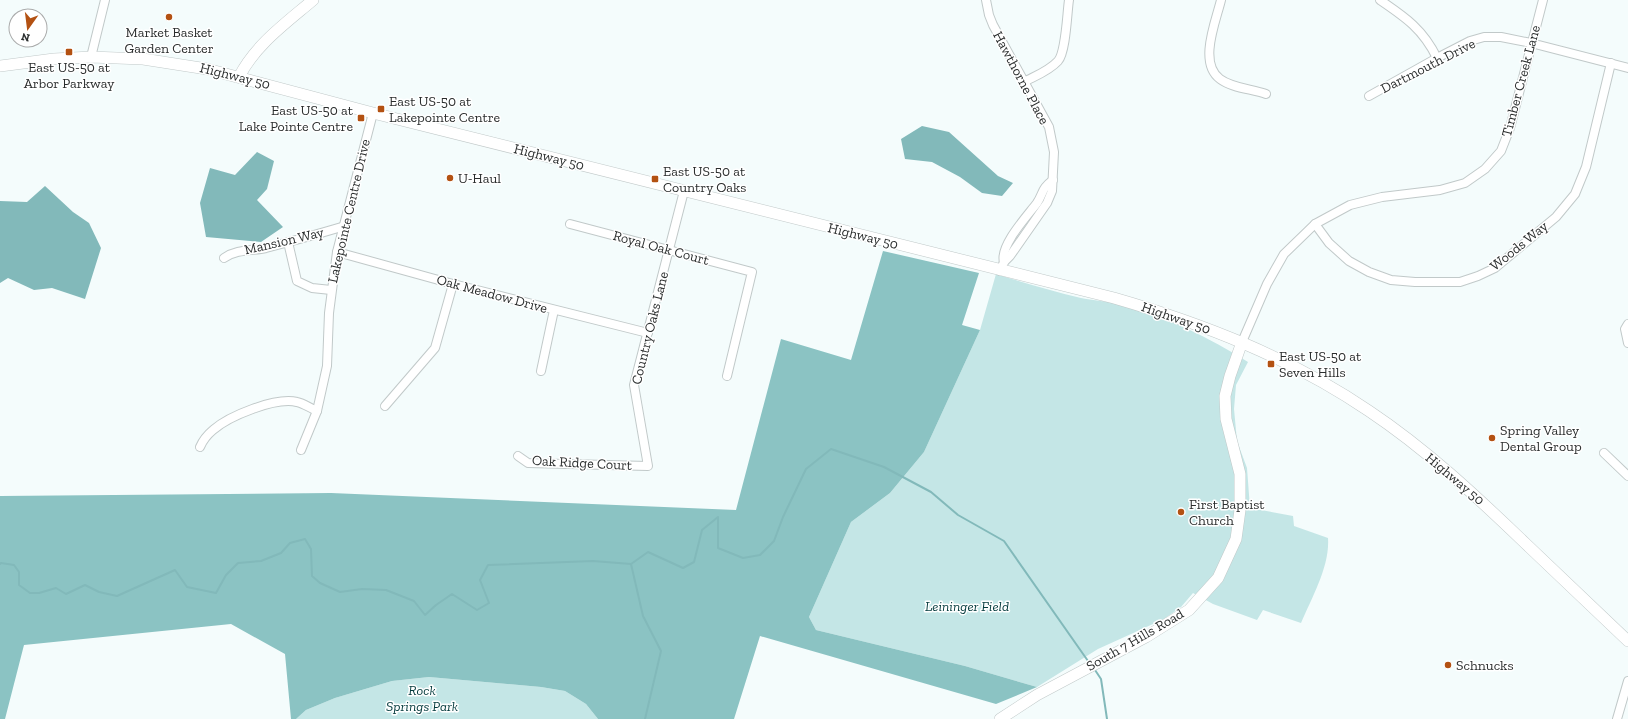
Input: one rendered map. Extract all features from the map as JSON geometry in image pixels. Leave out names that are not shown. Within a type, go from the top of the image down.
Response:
[{"type":"main road","points":[[239,77],[246,63],[258,48],[311,1]]},
{"type":"main road","name":"Highway 50","points":[[0,66],[47,59],[91,57],[143,58],[180,64],[239,77],[373,113],[684,191],[1002,266],[1149,308],[1187,321],[1242,342],[1294,367],[1369,411],[1397,431],[1486,506],[1628,642]]},
{"type":"main road","name":"South 7 Hills Road","points":[[1000,719],[1037,695],[1146,637],[1189,610],[1218,578],[1236,539],[1240,510],[1240,474],[1226,419],[1225,396],[1230,376],[1242,342]]},
{"type":"street","points":[[91,57],[106,0]]},
{"type":"street","name":"Hawthorne Place","points":[[986,0],[993,25],[1048,127],[1054,152],[1052,191],[1047,203],[1002,266]]},
{"type":"street","points":[[1024,82],[1052,67],[1060,60],[1063,51],[1069,0]]},
{"type":"street","points":[[1221,0],[1209,48],[1208,59],[1212,70],[1219,79],[1230,84],[1266,94]]},
{"type":"street","points":[[1380,0],[1410,20],[1430,44],[1437,58]]},
{"type":"street","name":"Timber Creek Lane","points":[[1242,342],[1267,284],[1284,254],[1315,224],[1350,205],[1382,197],[1440,190],[1465,183],[1485,169],[1501,150],[1510,128],[1543,0]]},
{"type":"street","name":"Dartmouth Drive","points":[[1369,96],[1470,41],[1484,38],[1501,37],[1531,43],[1628,68]]},
{"type":"street","name":"Woods Way","points":[[1315,224],[1329,243],[1349,261],[1369,272],[1392,280],[1415,282],[1460,282],[1495,268],[1556,217],[1575,194],[1586,167],[1611,63]]},
{"type":"street","name":"Lakepointe Centre Drive","points":[[301,450],[316,411],[327,366],[331,290],[344,226],[373,113]]},
{"type":"street","name":"Country Oaks Lane","points":[[648,466],[634,385],[684,191]]},
{"type":"street","name":"Royal Oak Court","points":[[570,224],[752,272],[727,376]]},
{"type":"street","name":"Mansion Way","points":[[224,258],[232,253],[288,242],[344,226]]},
{"type":"street","points":[[288,242],[297,281],[312,288],[331,290]]},
{"type":"street","name":"Oak Meadow Drive","points":[[338,252],[453,284],[648,333]]},
{"type":"street","points":[[385,406],[435,348],[453,284]]},
{"type":"street","points":[[541,371],[554,310]]},
{"type":"street","points":[[1628,324],[1625,330],[1628,343]]},
{"type":"street","points":[[200,447],[204,438],[214,428],[240,415],[268,404],[296,402],[316,411]]},
{"type":"street","points":[[1604,453],[1628,476]]},
{"type":"street","name":"Oak Ridge Court","points":[[518,456],[528,463],[648,466]]},
{"type":"street","points":[[1617,719],[1628,681]]},
{"type":"green space","name":"Leininger Field","points":[[996,274],[1038,287],[1086,299],[1118,304],[1140,310],[1203,336],[1248,362],[1236,385],[1234,409],[1237,441],[1247,468],[1250,508],[1293,516],[1294,526],[1328,538],[1328,549],[1323,570],[1301,623],[1263,610],[1257,620],[1213,604],[1193,593],[1181,607],[1164,619],[1098,649],[1037,687],[965,666],[816,630],[809,617],[851,522],[890,493],[924,452],[980,330]]},
{"type":"green space","name":"Rock Springs Park","points":[[429,677],[541,687],[565,691],[586,704],[598,719],[296,719],[306,710],[335,698],[392,681]]},
{"type":"shaded area","points":[[922,126],[949,132],[998,176],[1013,183],[1002,196],[982,193],[960,177],[932,162],[905,159],[901,139]]},
{"type":"shaded area","points":[[257,152],[274,161],[267,189],[257,200],[283,227],[261,242],[206,237],[200,203],[210,168],[235,175]]},
{"type":"shaded area","points":[[45,186],[73,212],[89,223],[101,248],[85,299],[52,288],[34,290],[8,278],[0,283],[0,201],[27,202]]},
{"type":"shaded area","points":[[883,251],[979,273],[962,325],[980,330],[924,452],[890,493],[851,522],[809,617],[816,630],[965,666],[1037,687],[996,704],[760,636],[734,719],[598,719],[586,704],[565,691],[541,687],[429,677],[392,681],[335,698],[306,710],[296,719],[291,719],[285,654],[231,624],[24,645],[5,719],[0,719],[0,496],[331,493],[736,510],[781,339],[851,360]]},
{"type":"waterway","points":[[631,564],[648,552],[683,568],[694,562],[702,530],[718,517],[718,548],[743,558],[760,555],[774,541],[783,517],[806,469],[831,449],[884,467],[931,492],[958,515],[1004,541],[1088,661]]},
{"type":"waterway","points":[[0,564],[14,565],[19,572],[19,585],[30,593],[39,593],[56,588],[66,594],[85,585],[99,592],[117,596],[175,570],[187,587],[216,593],[226,575],[238,563],[261,561],[281,553],[290,543],[305,539],[311,549],[312,576],[320,583],[340,592],[362,589],[386,590],[414,601],[425,615],[452,594],[477,610],[489,603],[480,580],[488,565],[593,561],[631,564]]},
{"type":"waterway","points":[[631,564],[643,616],[661,651],[645,719]]},
{"type":"waterway","points":[[1095,670],[1101,679],[1107,719]]},
{"type":"place","name":"Market Basket Garden Center","points":[[169,17]]},
{"type":"place","name":"East US-50 at Arbor Parkway","points":[[69,52]]},
{"type":"place","name":"East US-50 at Lakepointe Centre","points":[[381,109]]},
{"type":"place","name":"East US-50 at Lake Pointe Centre","points":[[361,118]]},
{"type":"place","name":"U-Haul","points":[[450,178]]},
{"type":"place","name":"East US-50 at Country Oaks","points":[[655,179]]},
{"type":"place","name":"East US-50 at Seven Hills","points":[[1271,364]]},
{"type":"place","name":"Spring Valley Dental Group","points":[[1492,438]]},
{"type":"place","name":"First Baptist Church","points":[[1181,512]]},
{"type":"place","name":"Schnucks","points":[[1448,665]]}]
